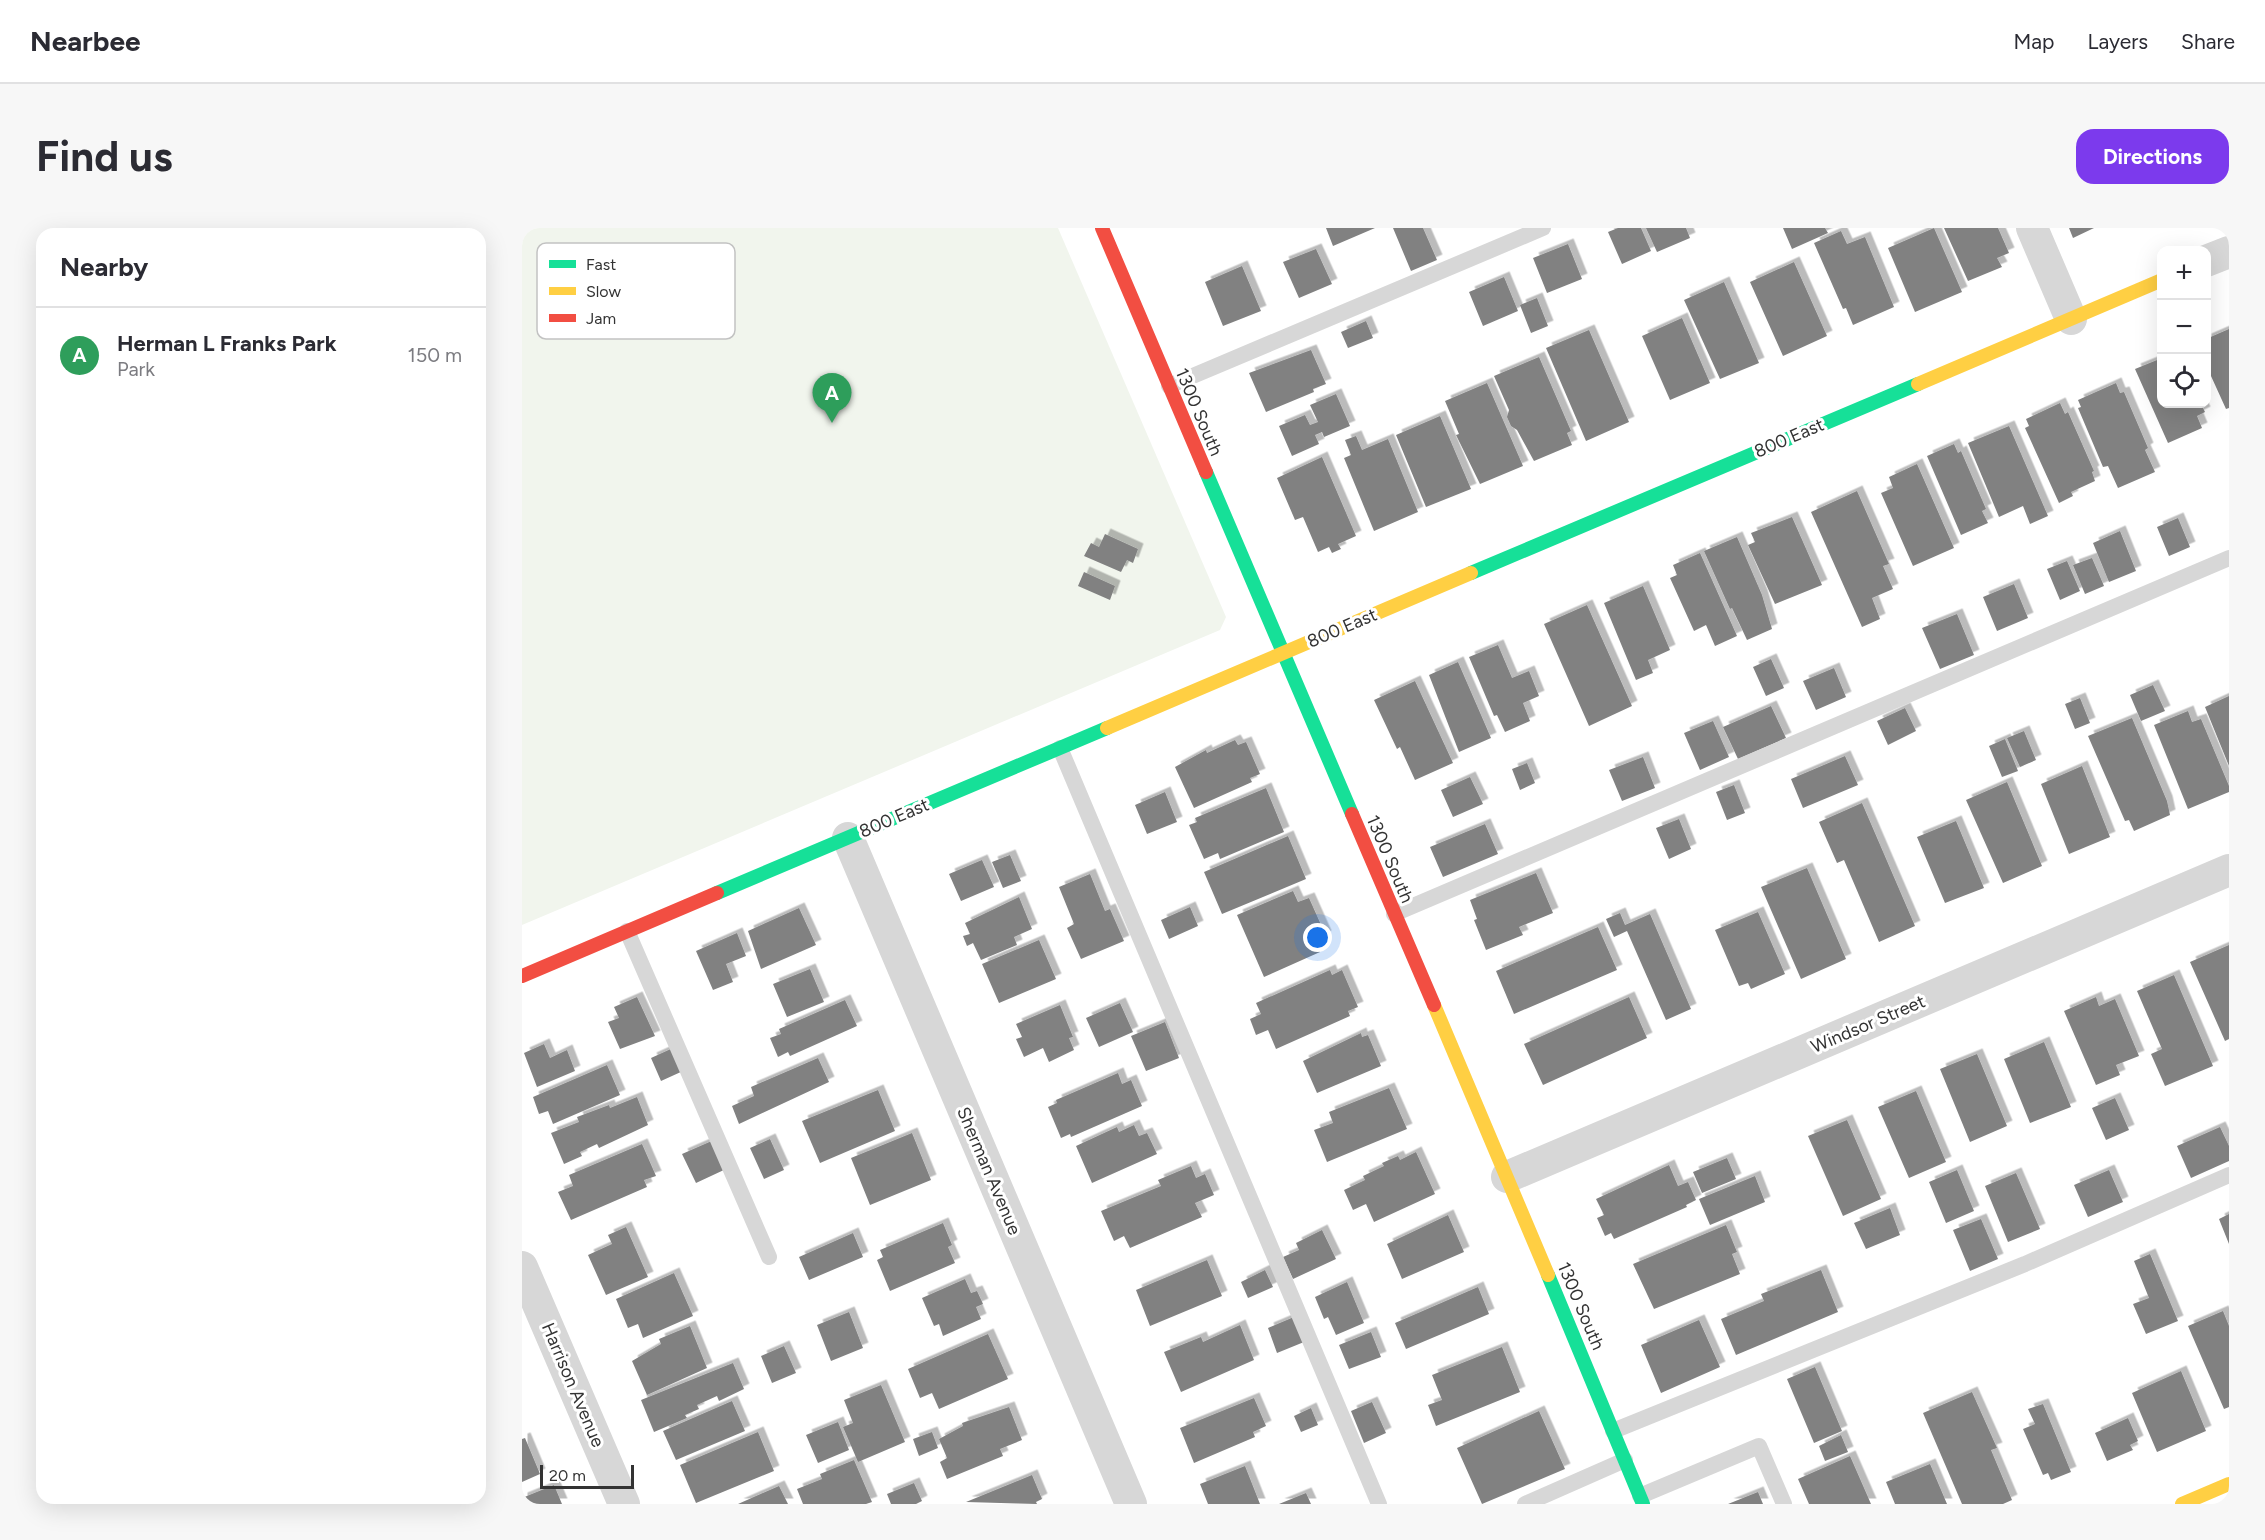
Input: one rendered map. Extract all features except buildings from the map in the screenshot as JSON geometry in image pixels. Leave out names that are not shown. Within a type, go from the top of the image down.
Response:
[{"type":"street","name":"1300 South","points":[[1102,228],[1507,1177],[1642,1500]]},
{"type":"street","points":[[2032,228],[2072,319]]},
{"type":"street","points":[[2211,259],[2229,252]]},
{"type":"street","name":"800 East","points":[[522,976],[2157,282]]},
{"type":"street","name":"Sherman Avenue","points":[[848,838],[1131,1504]]},
{"type":"street","name":"Windsor Street","points":[[1507,1177],[2229,870]]},
{"type":"street","name":"Harrison Avenue","points":[[522,1267],[624,1504]]},
{"type":"street","points":[[2182,1504],[2229,1484]]},
{"type":"lane","points":[[1169,386],[1543,228]]},
{"type":"lane","points":[[1394,914],[2229,558]]},
{"type":"lane","points":[[1060,748],[1380,1504]]},
{"type":"lane","points":[[627,931],[769,1257]]},
{"type":"lane","points":[[1613,1431],[2025,1264],[2229,1175]]},
{"type":"lane","points":[[1642,1500],[1759,1446],[1784,1504]]},
{"type":"lane","points":[[1525,1504],[1625,1460]]},
{"type":"shaded area","points":[[522,228],[1058,228],[1226,617],[1220,630],[522,925]]},
{"type":"traffic: fast","points":[[1471,573],[1918,384]]},
{"type":"traffic: fast","points":[[1206,472],[1352,814]]},
{"type":"traffic: fast","points":[[717,893],[1107,728]]},
{"type":"traffic: fast","points":[[1548,1275],[1643,1504]]},
{"type":"traffic: slow","points":[[1918,384],[2157,282]]},
{"type":"traffic: slow","points":[[1107,728],[1471,573]]},
{"type":"traffic: slow","points":[[1434,1005],[1548,1275]]},
{"type":"traffic: slow","points":[[2182,1504],[2229,1484]]},
{"type":"traffic: jam","points":[[1102,228],[1206,472]]},
{"type":"traffic: jam","points":[[1352,814],[1434,1005]]},
{"type":"traffic: jam","points":[[522,976],[717,893]]},
{"type":"place","name":"Herman L Franks Park","points":[[832,423]]}]
